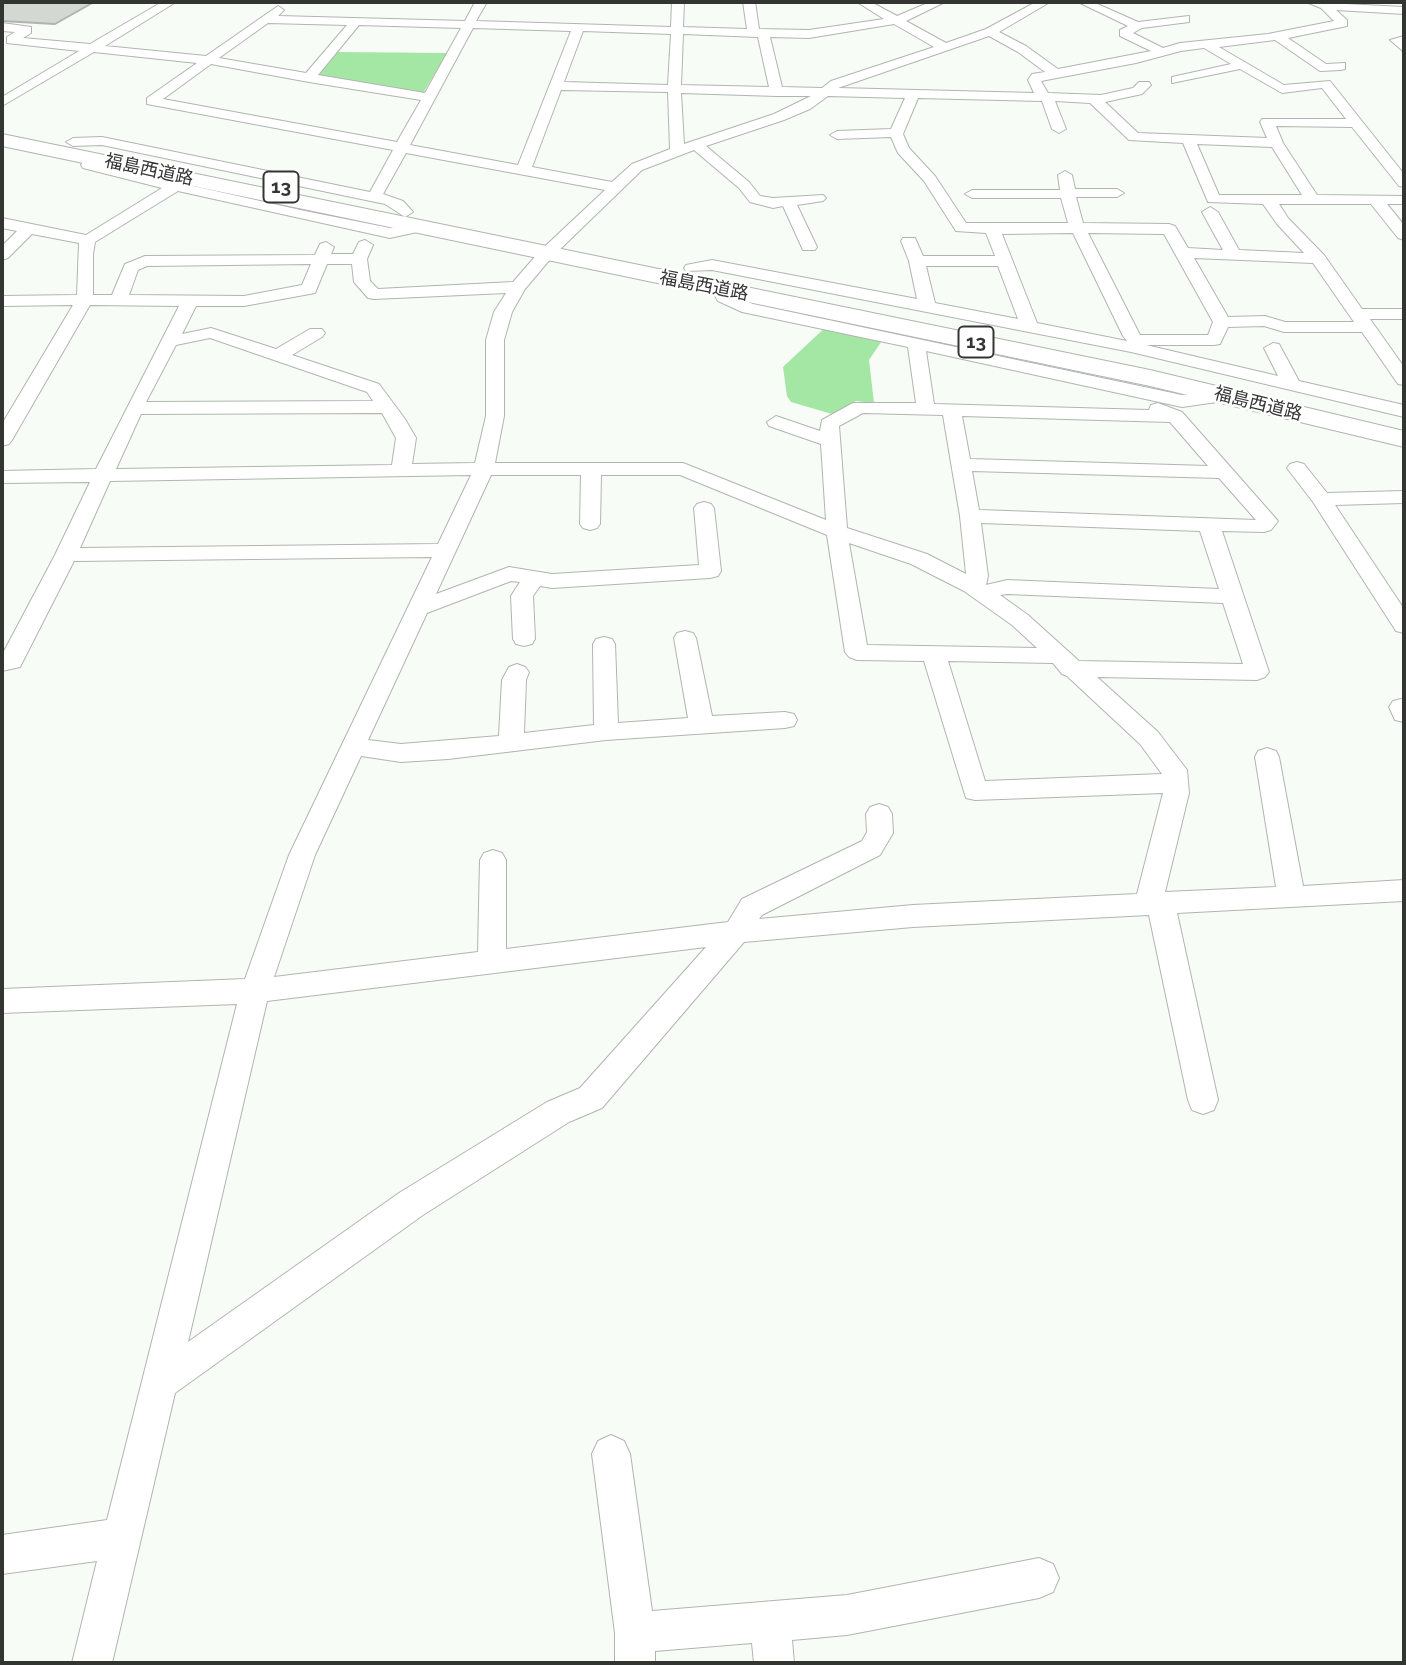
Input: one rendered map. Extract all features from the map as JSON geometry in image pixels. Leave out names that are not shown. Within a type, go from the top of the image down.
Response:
[{"type":"highway","name":"福島西道路","points":[[2,128],[413,220]]},
{"type":"highway","name":"福島西道路","points":[[2,141],[553,248],[719,289],[1224,396],[1404,439]]},
{"type":"highway","name":"福島西道路","points":[[553,248],[692,268],[1265,390],[1404,423]]},
{"type":"street","points":[[2,102],[170,2]]},
{"type":"street","points":[[289,2],[152,101],[613,187]]},
{"type":"street","points":[[374,197],[481,2]]},
{"type":"street","points":[[678,2],[674,90],[686,148],[752,186],[755,199],[773,203],[818,198]]},
{"type":"street","points":[[749,2],[777,92]]},
{"type":"street","points":[[863,2],[946,48]]},
{"type":"street","points":[[265,19],[577,30],[828,33],[898,20],[939,2]]},
{"type":"street","points":[[92,1663],[255,991],[302,855],[484,469],[497,396],[495,340],[503,312],[518,287],[553,248],[613,187],[637,167],[779,117],[825,93],[836,84],[990,32],[1044,2]]},
{"type":"street","points":[[1084,2],[1137,26]]},
{"type":"street","points":[[1318,4],[1404,10]]},
{"type":"street","points":[[1059,129],[1034,80],[1037,76],[1206,44],[1278,36],[1343,23],[1318,4]]},
{"type":"street","points":[[1162,52],[1124,33],[1137,26],[1185,19]]},
{"type":"street","points":[[309,78],[355,23]]},
{"type":"street","points":[[2,27],[27,30],[11,40],[207,60],[427,97]]},
{"type":"street","points":[[524,169],[577,30]]},
{"type":"street","points":[[990,32],[1022,49],[1055,73]]},
{"type":"street","points":[[1278,36],[1324,68],[1342,66]]},
{"type":"street","points":[[1404,40],[1396,40],[1404,48]]},
{"type":"street","points":[[1206,44],[1282,89],[1325,84],[1404,183]]},
{"type":"street","points":[[1177,79],[1243,65]]},
{"type":"street","points":[[554,86],[1094,99],[1124,96],[1137,92],[1144,85]]},
{"type":"street","points":[[913,94],[897,132],[903,150],[930,179],[961,228],[1169,229],[1222,322]]},
{"type":"street","points":[[1094,99],[1134,137],[1276,143]]},
{"type":"street","points":[[1312,199],[1276,143],[1267,122],[1356,123]]},
{"type":"street","points":[[837,135],[897,132]]},
{"type":"street","points":[[1188,139],[1213,199],[1404,200]]},
{"type":"street","points":[[73,142],[102,141],[374,197],[398,204],[413,220],[401,233],[379,232],[93,168],[88,165],[94,159]]},
{"type":"street","points":[[1065,175],[1071,214],[1133,344]]},
{"type":"street","points":[[2,223],[88,240],[176,186]]},
{"type":"street","points":[[972,194],[1117,193]]},
{"type":"street","points":[[1268,199],[1282,221],[1318,258],[1404,380]]},
{"type":"street","points":[[1374,200],[1404,236]]},
{"type":"street","points":[[788,201],[810,247]]},
{"type":"street","points":[[1210,212],[1234,255]]},
{"type":"street","points":[[2,254],[29,228]]},
{"type":"street","points":[[992,229],[1030,327]]},
{"type":"street","points":[[379,232],[366,242],[359,258],[362,282],[374,294],[518,287]]},
{"type":"street","points":[[2,301],[257,300],[309,289],[330,233]]},
{"type":"street","points":[[2,440],[85,300],[85,254],[88,240]]},
{"type":"street","points":[[909,241],[917,261],[927,306]]},
{"type":"street","points":[[1182,253],[1318,258]]},
{"type":"street","points":[[119,300],[131,267],[145,261],[359,258]]},
{"type":"street","points":[[917,261],[1005,261]]},
{"type":"street","points":[[692,268],[712,265],[1030,327],[1133,344],[1404,411]]},
{"type":"street","points":[[719,289],[724,298],[748,308],[1182,401],[1224,396]]},
{"type":"street","points":[[2,663],[12,663],[66,555],[134,408],[191,299]]},
{"type":"street","points":[[1222,322],[1265,321],[1284,327],[1404,314]]},
{"type":"street","points":[[1133,344],[1214,340],[1222,322]]},
{"type":"street","points":[[276,356],[316,332]]},
{"type":"street","points":[[171,341],[211,334],[373,388],[406,438],[401,471]]},
{"type":"street","points":[[916,344],[926,409]]},
{"type":"street","points":[[1273,348],[1282,361],[1290,382]]},
{"type":"street","points":[[970,516],[1264,526],[1268,521],[1175,416],[1147,405],[1128,388]]},
{"type":"street","points":[[134,408],[387,407]]},
{"type":"street","points":[[1175,416],[860,407],[829,424],[837,531],[857,652],[1257,672],[1209,525]]},
{"type":"street","points":[[951,409],[970,516],[977,590]]},
{"type":"street","points":[[776,422],[830,442]]},
{"type":"street","points":[[962,465],[1223,472]]},
{"type":"street","points":[[1297,468],[1321,499],[1404,626]]},
{"type":"street","points":[[2,477],[484,469],[683,469],[837,531],[919,559],[977,590],[1020,620],[1149,738],[1174,770],[1176,793],[1155,904],[1203,1100]]},
{"type":"street","points":[[590,524],[591,469]]},
{"type":"street","points":[[1321,499],[1404,497]]},
{"type":"street","points":[[419,608],[509,574],[551,581],[710,570],[704,508]]},
{"type":"street","points":[[66,555],[445,550]]},
{"type":"street","points":[[524,639],[522,596],[533,579]]},
{"type":"street","points":[[977,590],[1007,587],[1232,596]]},
{"type":"street","points":[[685,639],[702,727]]},
{"type":"street","points":[[604,644],[607,732]]},
{"type":"street","points":[[934,654],[975,791],[1176,783]]},
{"type":"street","points":[[511,742],[514,680],[517,672]]},
{"type":"street","points":[[355,747],[401,752],[607,732],[785,720]]},
{"type":"street","points":[[1267,757],[1291,896]]},
{"type":"street","points":[[161,1382],[411,1204],[558,1112],[591,1098],[736,932],[752,906],[870,848],[880,833],[879,814]]},
{"type":"street","points":[[492,962],[493,860]]},
{"type":"street","points":[[2,1001],[255,991],[736,932],[913,915],[1404,891]]},
{"type":"street","points":[[611,1454],[635,1648],[770,1621],[847,1615],[1039,1578]]},
{"type":"street","points":[[2,1554],[121,1538]]},
{"type":"street","points":[[770,1621],[774,1663]]},
{"type":"green space","points":[[338,52],[447,53],[422,95],[317,77]]},
{"type":"green space","points":[[830,323],[886,335],[869,360],[874,403],[856,401],[832,414],[791,402],[787,396],[783,367]]},
{"type":"building","points":[[2,2],[94,2],[55,24],[2,21]]}]
